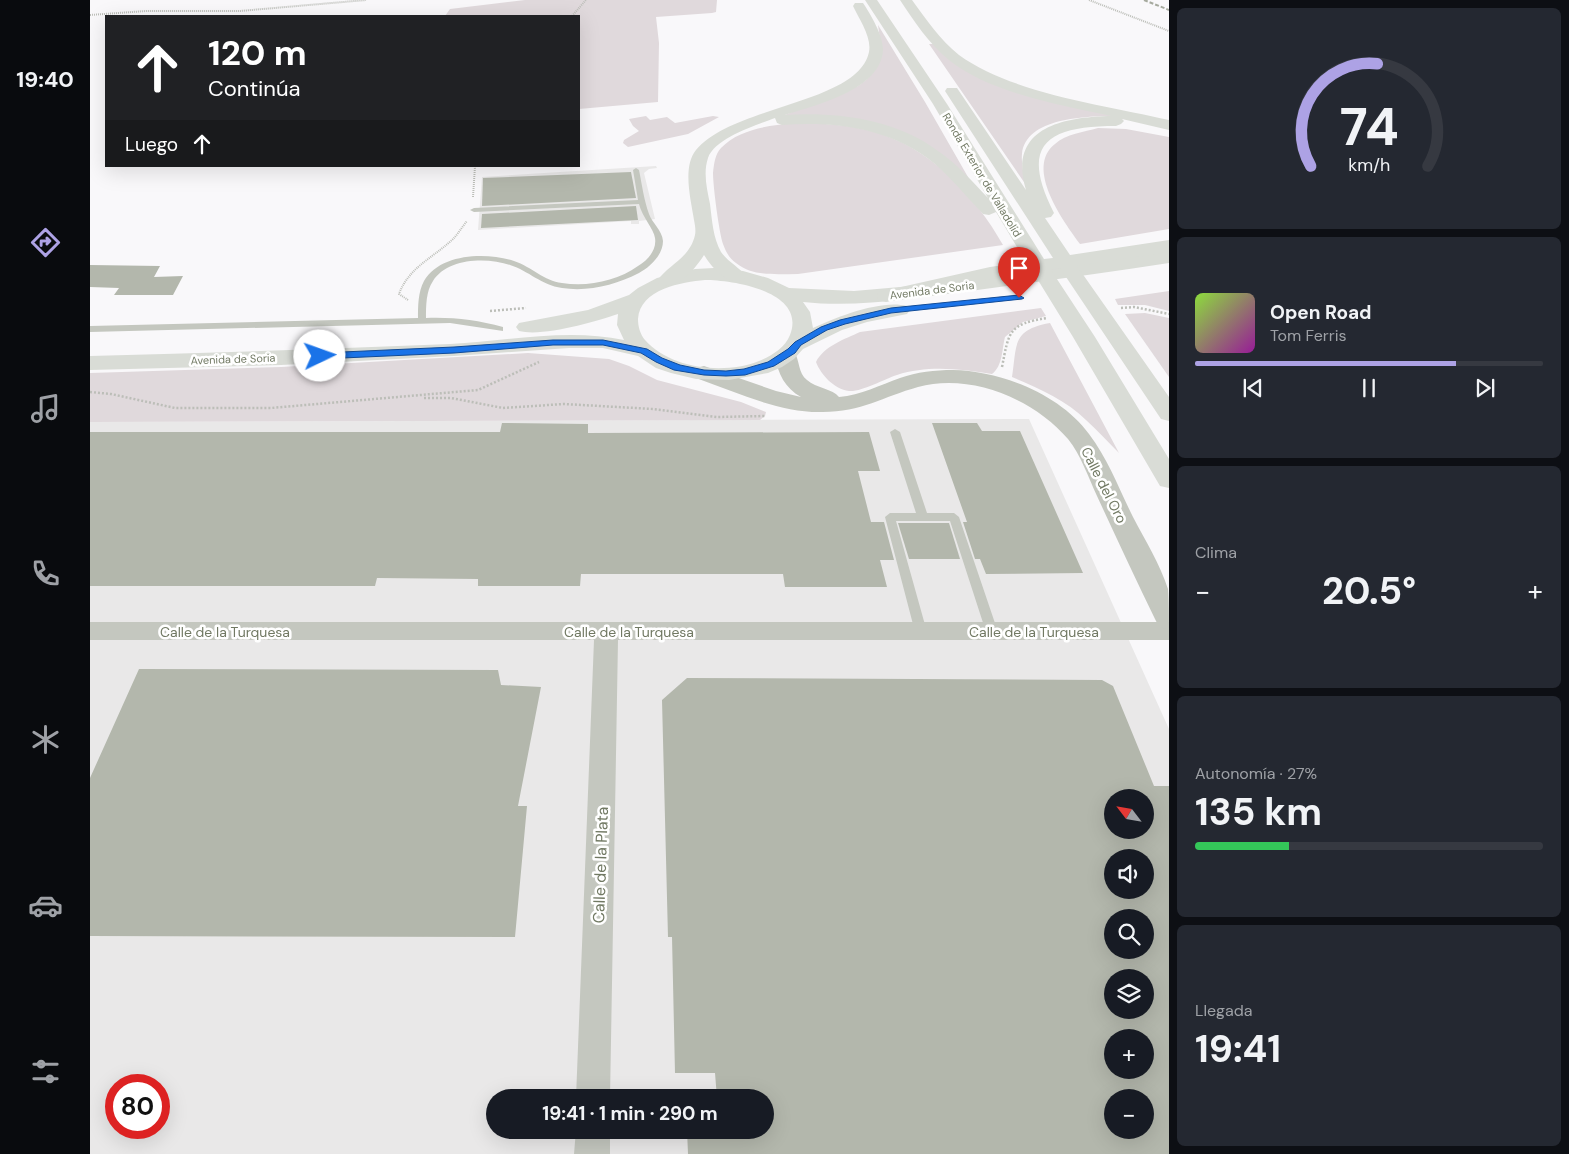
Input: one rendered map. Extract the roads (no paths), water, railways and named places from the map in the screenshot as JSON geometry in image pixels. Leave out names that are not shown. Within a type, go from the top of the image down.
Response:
[{"type":"highway","points":[[736,276],[717,262],[710,251],[705,234],[698,167],[701,154],[708,145],[729,131],[839,91],[866,73],[875,57],[875,37],[856,0]]},
{"type":"highway","name":"Ronda Exterior de Valladolid","points":[[871,0],[940,104],[1020,237],[1084,337],[1169,480]]},
{"type":"highway","points":[[890,0],[912,33]]},
{"type":"highway","points":[[906,0],[936,40],[956,58],[981,73],[1042,94],[1168,125]]},
{"type":"highway","name":"Ronda Exterior de Valladolid","points":[[943,78],[1046,235],[1169,414]]},
{"type":"highway","points":[[729,131],[762,122],[803,119],[848,122],[890,131],[923,147],[959,177],[1002,225],[1020,237]]},
{"type":"highway","points":[[1046,235],[1048,220],[1032,180],[1032,161],[1036,143],[1050,131],[1069,124],[1096,121],[1130,121],[1168,125]]},
{"type":"highway","points":[[668,281],[688,265],[698,253],[705,234]]},
{"type":"highway","points":[[886,296],[990,273],[1169,246]]},
{"type":"highway","name":"Avenida de Soria","points":[[784,294],[820,299],[886,296],[1058,274],[1169,257]]},
{"type":"highway","points":[[705,274],[736,276],[770,286],[784,294],[796,305],[803,318],[803,330],[792,350],[766,366],[745,372],[704,373],[678,368],[644,351],[631,336],[628,329],[628,316],[635,300],[649,289],[668,281],[705,274]]},
{"type":"highway","points":[[1039,295],[1169,275]]},
{"type":"highway","name":"Avenida de Soria","points":[[90,348],[290,340],[555,325],[594,315],[635,300]]},
{"type":"highway","name":"Avenida de Soria","points":[[792,350],[824,328],[862,317],[891,311],[1000,300]]},
{"type":"highway","name":"Avenida de Soria","points":[[90,363],[454,350],[569,342],[603,342],[644,351]]},
{"type":"street","name":"Calle del Oro","points":[[792,350],[788,371],[802,388],[815,395],[838,401],[856,402]]},
{"type":"street","name":"Calle del Oro","points":[[704,373],[769,396],[802,404],[834,405],[856,402],[912,382],[937,378],[960,378],[982,381],[1016,392],[1043,405],[1058,414],[1087,449],[1169,619]]},
{"type":"street","name":"Calle de la Turquesa","points":[[90,632],[1169,631]]},
{"type":"street","name":"Calle de la Plata","points":[[594,1089],[606,632]]},
{"type":"street","points":[[592,1154],[593,1139]]},
{"type":"lane","points":[[422,321],[422,305],[426,288],[432,276],[449,265],[474,259],[506,261],[520,266],[546,282],[568,286],[597,284],[629,275],[648,262],[658,246],[659,240],[655,228],[648,220],[636,170]]},
{"type":"lane","points":[[474,210],[643,202]]},
{"type":"lane","name":"Avenida de Soria","points":[[90,329],[459,321],[478,323],[500,329]]},
{"type":"lane","points":[[895,432],[922,517]]},
{"type":"lane","points":[[921,632],[890,517],[954,517],[992,632]]},
{"type":"railway","points":[[1144,0],[1169,10]]}]
